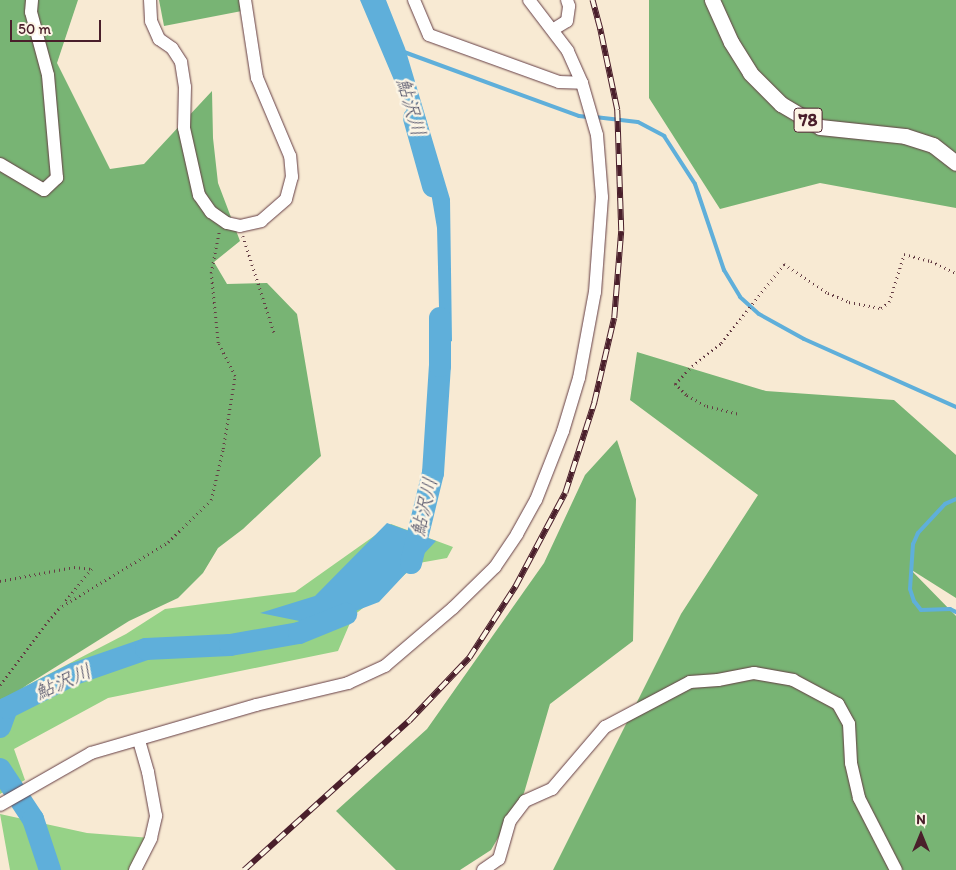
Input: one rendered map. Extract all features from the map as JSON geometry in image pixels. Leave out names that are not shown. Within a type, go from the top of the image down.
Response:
[{"type":"main road","name":"78","points":[[712,0],[731,42],[750,73],[781,104],[820,127],[905,136],[933,145],[956,163]]},
{"type":"street","points":[[0,164],[44,190],[56,178],[48,75],[31,12],[32,0]]},
{"type":"street","points":[[150,0],[151,20],[159,39],[172,48],[180,62],[185,87],[184,128],[199,195],[211,212],[227,223],[240,226],[261,221],[286,199],[292,177],[290,156],[257,78],[245,0]]},
{"type":"street","points":[[414,0],[429,35],[559,82],[582,83]]},
{"type":"street","points":[[0,805],[91,753],[256,705],[348,683],[384,666],[453,608],[495,567],[536,500],[563,431],[579,378],[595,292],[600,243],[602,197],[597,135],[588,100],[568,51],[554,29],[529,0]]},
{"type":"street","points":[[554,29],[567,21],[569,6],[567,0]]},
{"type":"street","points":[[483,870],[499,859],[510,821],[525,801],[552,789],[605,727],[690,682],[718,680],[754,673],[793,680],[838,704],[849,724],[851,763],[859,798],[896,870]]},
{"type":"street","points":[[135,870],[151,838],[156,816],[148,772],[139,740]]},
{"type":"path","points":[[62,606],[168,542],[211,500],[223,449],[235,376],[218,343],[211,272],[221,223]]},
{"type":"path","points":[[240,226],[274,332]]},
{"type":"path","points":[[736,414],[705,406],[686,396],[675,384],[692,366],[720,343],[784,264],[828,293],[849,302],[881,308],[889,302],[904,254],[931,261],[956,273]]},
{"type":"path","points":[[0,581],[74,567],[92,568],[48,621],[0,685]]},
{"type":"green space","points":[[0,0],[78,0],[57,63],[110,169],[144,164],[212,91],[213,138],[218,183],[240,241],[214,262],[227,284],[267,283],[297,314],[321,456],[243,529],[218,548],[203,573],[178,598],[129,621],[0,704]]},
{"type":"green space","points":[[159,0],[244,0],[247,10],[164,26]]},
{"type":"green space","points":[[649,0],[956,0],[956,208],[820,183],[720,209],[649,98]]},
{"type":"green space","points":[[637,352],[766,391],[894,400],[956,455],[956,598],[910,569],[956,616],[956,870],[553,870],[681,614],[758,495],[630,400]]},
{"type":"green space","points":[[617,440],[636,499],[633,641],[550,704],[524,793],[491,850],[460,870],[396,870],[336,811],[427,729],[544,563],[585,475]]},
{"type":"green space","points":[[391,524],[453,547],[447,558],[419,563],[353,616],[338,651],[108,698],[14,749],[25,780],[0,794],[0,704],[22,688],[126,634],[165,609],[295,592]]},
{"type":"green space","points":[[0,814],[87,833],[151,838],[138,870],[10,870]]},
{"type":"water","points":[[360,0],[386,0],[405,48],[450,199],[452,341],[440,347],[437,228],[424,151]]},
{"type":"water","points":[[387,523],[436,541],[379,602],[319,625],[260,613],[315,596]]},
{"type":"waterway","points":[[404,52],[579,116],[588,117]]},
{"type":"waterway","points":[[595,117],[638,122],[664,136],[695,184],[724,270],[740,297],[759,314],[804,339],[956,407]]},
{"type":"waterway","name":"鮎沢川","points":[[414,118],[433,186]]},
{"type":"waterway","name":"鮎沢川","points":[[411,563],[433,473],[440,366],[440,318]]},
{"type":"waterway","points":[[956,499],[945,504],[918,533],[913,544],[910,589],[914,601],[921,610],[950,609],[956,612]]},
{"type":"waterway","name":"鮎沢川","points":[[0,727],[7,708],[74,674],[146,649],[230,645],[299,633],[346,614]]},
{"type":"waterway","name":"鮎沢川","points":[[0,769],[33,819],[50,870]]},
{"type":"railway","points":[[244,870],[409,721],[469,658],[515,587],[565,493],[594,403],[614,318],[621,231],[617,110],[592,0]]}]
